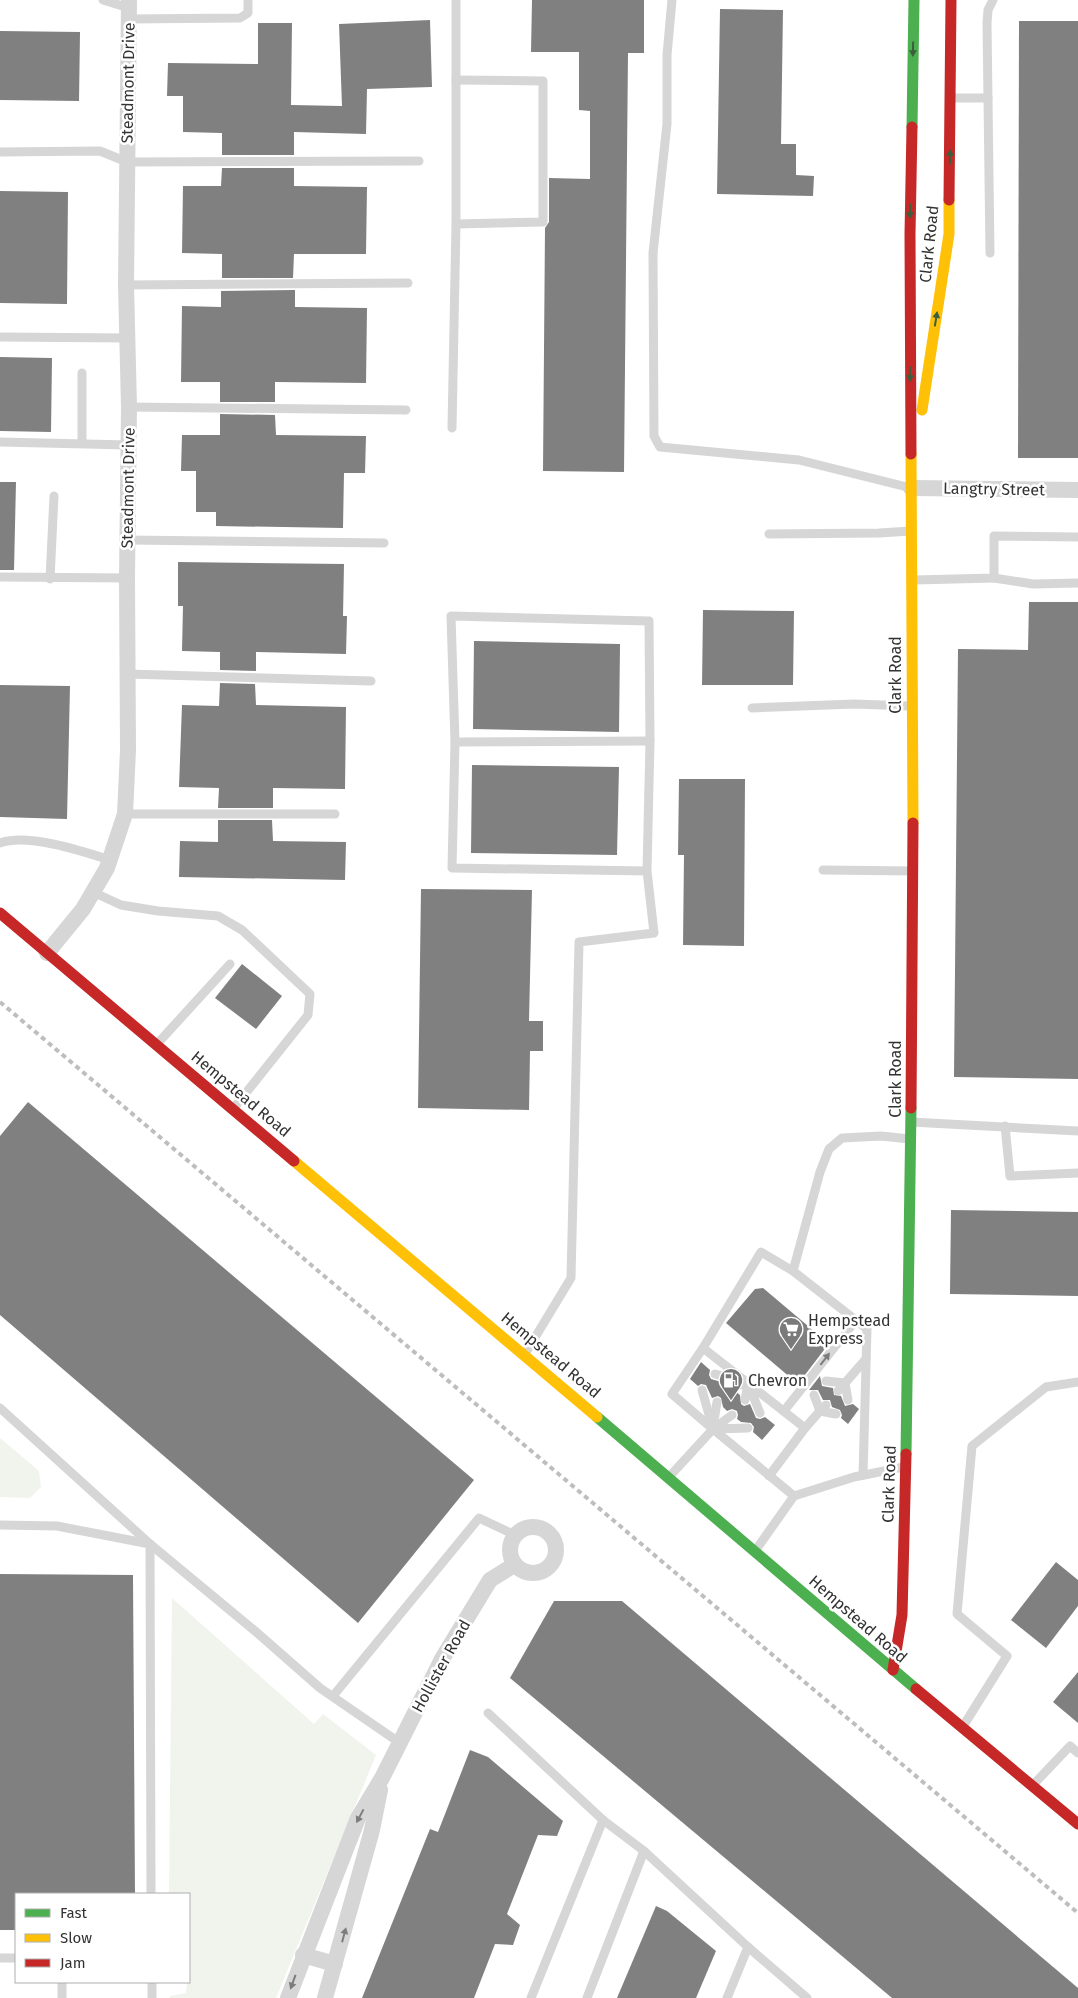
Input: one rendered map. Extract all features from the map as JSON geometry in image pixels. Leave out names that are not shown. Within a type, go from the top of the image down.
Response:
[{"type":"street","name":"Clark Road","points":[[893,1670],[902,1615],[911,1139],[913,871],[910,234],[914,0]]},
{"type":"street","name":"Clark Road","points":[[911,488],[949,234],[951,0]]},
{"type":"street","name":"Steadmont Drive","points":[[47,953],[75,920],[93,892],[110,860],[125,814],[128,674],[127,540],[129,407],[126,285],[129,9]]},
{"type":"street","name":"Langtry Street","points":[[911,488],[1078,490]]},
{"type":"street","name":"Hempstead Road","points":[[0,913],[524,1354],[893,1670],[1078,1824]]},
{"type":"street","points":[[537,1527],[550,1535],[556,1548],[553,1562],[542,1572],[528,1573],[514,1565],[510,1558],[509,1550],[515,1535],[521,1530],[537,1527]]},
{"type":"street","name":"Hollister Road","points":[[288,1998],[303,1955],[358,1818],[382,1778],[442,1659],[490,1580],[514,1565]]},
{"type":"street","name":"Hollister Road","points":[[325,1998],[372,1830],[382,1778]]},
{"type":"street","points":[[303,1955],[335,1964]]},
{"type":"lane","points":[[103,0],[129,9],[240,18],[248,13],[248,0]]},
{"type":"lane","points":[[452,428],[456,224],[456,0]]},
{"type":"lane","points":[[672,0],[667,55],[667,124],[653,253],[654,436],[660,447],[799,460],[911,488]]},
{"type":"lane","points":[[990,253],[987,23],[988,10],[993,0]]},
{"type":"lane","points":[[456,80],[543,81],[543,222],[456,224]]},
{"type":"lane","points":[[950,98],[988,98]]},
{"type":"lane","points":[[0,152],[100,151],[127,162],[419,161]]},
{"type":"lane","points":[[126,285],[408,282]]},
{"type":"lane","points":[[0,337],[127,338]]},
{"type":"lane","points":[[82,373],[82,443]]},
{"type":"lane","points":[[129,407],[406,410]]},
{"type":"lane","points":[[0,442],[129,445]]},
{"type":"lane","points":[[50,579],[54,496]]},
{"type":"lane","points":[[769,534],[911,531]]},
{"type":"lane","points":[[994,578],[994,536],[1078,537]]},
{"type":"lane","points":[[127,540],[384,543]]},
{"type":"lane","points":[[0,577],[50,579],[127,578]]},
{"type":"lane","points":[[911,580],[994,578],[1033,584],[1078,583]]},
{"type":"lane","points":[[524,1354],[571,1278],[579,942],[654,933],[647,870],[650,742],[649,621],[451,616],[455,742],[452,868],[647,870]]},
{"type":"lane","points":[[128,674],[371,681]]},
{"type":"lane","points":[[752,708],[854,704],[911,706]]},
{"type":"lane","points":[[455,742],[650,742]]},
{"type":"lane","points":[[125,814],[335,814]]},
{"type":"lane","points":[[0,843],[15,840],[68,846],[110,860]]},
{"type":"lane","points":[[823,870],[913,871]]},
{"type":"lane","points":[[93,892],[121,904],[158,911],[218,916],[242,930],[310,994],[308,1015],[232,1109]]},
{"type":"lane","points":[[156,1045],[230,964]]},
{"type":"lane","points":[[911,1122],[1078,1131]]},
{"type":"lane","points":[[1006,1126],[1010,1176],[1078,1173]]},
{"type":"lane","points":[[793,1271],[820,1172],[829,1149],[842,1138],[880,1136],[911,1139]]},
{"type":"lane","points":[[794,1496],[672,1394],[703,1348],[761,1252],[793,1271],[867,1329],[863,1475]]},
{"type":"lane","points":[[784,1411],[856,1320]]},
{"type":"lane","points":[[703,1348],[805,1428]]},
{"type":"lane","points":[[838,1391],[866,1359]]},
{"type":"lane","points":[[715,1374],[748,1384]]},
{"type":"lane","points":[[826,1381],[844,1383]]},
{"type":"lane","points":[[962,1728],[1007,1656],[957,1614],[972,1446],[1046,1387],[1078,1382]]},
{"type":"lane","points":[[844,1383],[848,1400]]},
{"type":"lane","points":[[730,1387],[748,1384]]},
{"type":"lane","points":[[745,1400],[748,1384]]},
{"type":"lane","points":[[748,1384],[760,1413]]},
{"type":"lane","points":[[702,1390],[713,1429]]},
{"type":"lane","points":[[814,1395],[823,1408],[836,1414]]},
{"type":"lane","points":[[713,1429],[717,1402]]},
{"type":"lane","points":[[0,1408],[150,1544],[333,1696],[400,1743]]},
{"type":"lane","points":[[770,1476],[805,1428],[823,1408]]},
{"type":"lane","points":[[669,1478],[713,1429],[732,1415]]},
{"type":"lane","points":[[713,1429],[748,1428]]},
{"type":"lane","points":[[755,1552],[794,1496],[863,1475],[906,1467]]},
{"type":"lane","points":[[333,1696],[478,1518],[515,1535]]},
{"type":"lane","points":[[0,1525],[57,1526],[150,1544]]},
{"type":"lane","points":[[150,1544],[152,1893]]},
{"type":"lane","points":[[488,1713],[603,1820],[644,1851],[748,1947],[807,1998]]},
{"type":"lane","points":[[1032,1786],[1070,1746],[1078,1753]]},
{"type":"lane","points":[[531,1998],[603,1820]]},
{"type":"lane","points":[[587,1998],[644,1851]]},
{"type":"lane","points":[[727,1998],[748,1947]]},
{"type":"lane","points":[[0,1958],[15,1958]]},
{"type":"lane","points":[[62,1983],[62,1998]]},
{"type":"lane","points":[[152,1983],[152,1998]]},
{"type":"shaded area","points":[[0,1438],[39,1471],[41,1487],[30,1498],[0,1497]]},
{"type":"shaded area","points":[[172,1598],[314,1724],[323,1714],[376,1755],[276,1998],[170,1998],[170,1996],[186,1993],[187,1983],[190,1983],[190,1893],[169,1893]]},
{"type":"building","points":[[532,0],[644,0],[644,53],[628,53],[624,472],[543,471],[545,228],[549,222],[549,178],[590,179],[590,111],[579,110],[579,52],[531,52]]},
{"type":"building","points":[[720,9],[783,10],[781,144],[796,144],[796,175],[814,176],[813,196],[717,194]]},
{"type":"building","points":[[430,20],[432,87],[367,89],[366,134],[294,132],[294,155],[222,155],[222,133],[183,132],[183,96],[167,96],[168,63],[258,64],[258,23],[292,23],[291,105],[342,106],[339,24]]},
{"type":"building","points":[[1019,21],[1078,21],[1078,458],[1018,458]]},
{"type":"building","points":[[0,31],[80,32],[79,101],[0,100]]},
{"type":"building","points":[[222,168],[294,168],[294,186],[367,187],[366,254],[294,254],[293,278],[222,278],[222,254],[182,253],[183,186],[221,186]]},
{"type":"building","points":[[0,191],[68,192],[67,304],[0,303]]},
{"type":"building","points":[[295,290],[295,307],[367,308],[366,383],[275,382],[275,402],[220,402],[220,382],[181,382],[182,306],[221,307],[221,291]]},
{"type":"building","points":[[0,357],[52,358],[51,432],[0,431]]},
{"type":"building","points":[[220,414],[275,415],[276,435],[366,436],[365,473],[344,473],[343,528],[216,526],[216,512],[196,512],[196,471],[181,471],[182,435],[220,435]]},
{"type":"building","points":[[0,482],[16,482],[14,570],[0,570]]},
{"type":"building","points":[[178,562],[344,564],[343,616],[347,616],[346,654],[256,652],[256,671],[220,670],[220,652],[182,651],[183,606],[178,606]]},
{"type":"building","points":[[1029,602],[1078,602],[1078,1079],[954,1077],[958,649],[1028,650]]},
{"type":"building","points":[[703,610],[794,611],[793,685],[702,685]]},
{"type":"building","points":[[474,641],[620,644],[619,732],[473,729]]},
{"type":"building","points":[[220,683],[255,684],[256,705],[346,707],[345,789],[273,788],[273,808],[218,808],[219,788],[179,787],[182,705],[219,706]]},
{"type":"building","points":[[0,685],[70,686],[67,819],[0,817]]},
{"type":"building","points":[[472,765],[619,767],[617,855],[471,853]]},
{"type":"building","points":[[679,779],[745,779],[744,946],[683,945],[684,855],[678,855]]},
{"type":"building","points":[[218,820],[272,820],[273,841],[346,842],[345,880],[179,877],[180,841],[218,842]]},
{"type":"building","points":[[421,889],[532,890],[529,1021],[543,1021],[543,1051],[530,1051],[529,1110],[418,1108]]},
{"type":"building","points":[[242,964],[282,996],[256,1029],[215,998]]},
{"type":"building","points":[[28,1102],[474,1480],[358,1623],[0,1315],[0,1136]]},
{"type":"building","points":[[951,1210],[1078,1212],[1078,1296],[950,1294]]},
{"type":"building","points":[[763,1288],[827,1342],[827,1346],[798,1384],[726,1323],[755,1289]]},
{"type":"building","name":"Chevron","points":[[701,1362],[710,1370],[709,1375],[711,1379],[725,1383],[724,1388],[726,1392],[736,1392],[740,1395],[741,1404],[744,1406],[750,1404],[756,1418],[765,1417],[775,1425],[762,1440],[753,1432],[754,1427],[751,1423],[741,1422],[737,1419],[737,1411],[732,1409],[727,1411],[723,1407],[721,1398],[718,1396],[712,1398],[706,1385],[701,1384],[698,1386],[690,1379]]},
{"type":"building","name":"Chevron","points":[[820,1376],[822,1386],[833,1388],[834,1395],[841,1396],[845,1406],[853,1404],[859,1409],[848,1424],[841,1418],[840,1410],[832,1407],[830,1400],[823,1400],[818,1390],[809,1390]]},
{"type":"building","points":[[1056,1562],[1078,1580],[1078,1606],[1046,1648],[1011,1620]]},
{"type":"building","points":[[0,1574],[133,1575],[135,1893],[15,1893],[15,1930],[0,1930]]},
{"type":"building","points":[[554,1601],[622,1601],[1078,1988],[1078,1998],[892,1998],[510,1678]]},
{"type":"building","points":[[1078,1672],[1078,1723],[1053,1702]]},
{"type":"building","points":[[470,1750],[488,1757],[563,1821],[557,1836],[538,1835],[507,1914],[520,1925],[513,1945],[495,1944],[474,1998],[362,1998],[430,1829],[438,1832]]},
{"type":"building","points":[[656,1906],[667,1911],[716,1951],[696,1998],[617,1998]]},
{"type":"railway","points":[[0,1002],[1078,1913]]},
{"type":"traffic: fast","points":[[912,127],[914,0]]},
{"type":"traffic: fast","points":[[906,1454],[911,1108]]},
{"type":"traffic: fast","points":[[597,1417],[916,1689]]},
{"type":"traffic: slow","points":[[922,410],[949,234],[949,200]]},
{"type":"traffic: slow","points":[[911,454],[913,823]]},
{"type":"traffic: slow","points":[[294,1161],[597,1417]]},
{"type":"traffic: jam","points":[[949,200],[951,0]]},
{"type":"traffic: jam","points":[[911,454],[910,234],[912,127]]},
{"type":"traffic: jam","points":[[911,1108],[913,823]]},
{"type":"traffic: jam","points":[[0,913],[294,1161]]},
{"type":"traffic: jam","points":[[893,1670],[902,1615],[906,1454]]},
{"type":"traffic: jam","points":[[916,1689],[1078,1824]]},
{"type":"place","name":"Hempstead Express","points":[[791,1350]]},
{"type":"place","name":"Chevron","points":[[731,1401]]}]
